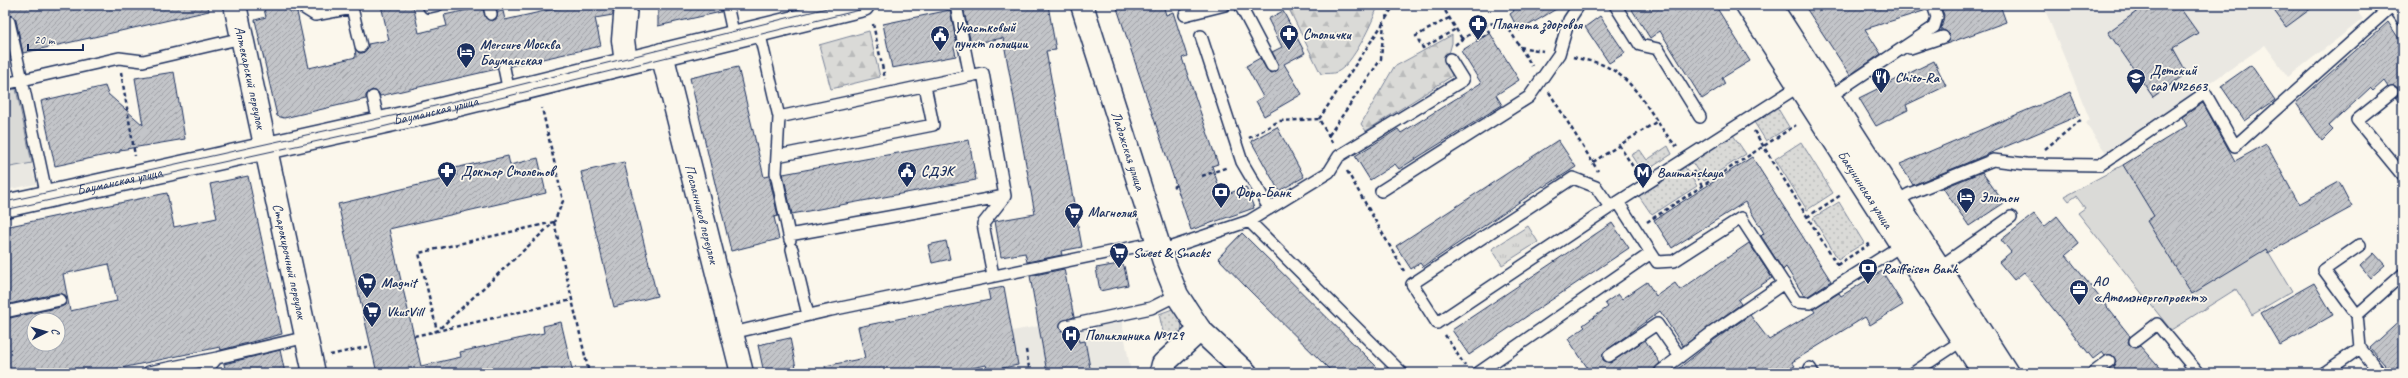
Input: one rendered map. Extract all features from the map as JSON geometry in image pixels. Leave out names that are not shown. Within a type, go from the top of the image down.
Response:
[{"type":"street","name":"Аптекарский переулок","points":[[235,5],[267,149]]},
{"type":"street","points":[[626,5],[623,40],[626,63]]},
{"type":"street","name":"Бауманская улица","points":[[5,206],[379,123],[863,5]]},
{"type":"street","name":"Ладожская улица","points":[[1082,5],[1159,246],[1177,296],[1200,330],[1246,373]]},
{"type":"street","name":"Бакунинская улица","points":[[1746,5],[1984,373]]},
{"type":"street","name":"Бакунинская улица","points":[[1770,5],[1895,202],[2007,373]]},
{"type":"street","name":"Посланников переулок","points":[[662,54],[742,373]]},
{"type":"street","name":"Старокирочный переулок","points":[[267,149],[314,373]]},
{"type":"street","points":[[1158,373],[1163,364],[1200,330]]},
{"type":"lane","points":[[299,5],[315,15],[352,8],[361,46]]},
{"type":"lane","points":[[428,5],[429,7],[438,5]]},
{"type":"lane","points":[[727,5],[734,37]]},
{"type":"lane","points":[[956,5],[970,76]]},
{"type":"lane","points":[[1185,15],[1226,5]]},
{"type":"lane","points":[[1240,5],[1272,66]]},
{"type":"lane","points":[[1381,191],[1530,97],[1559,54],[1569,20],[1579,5]]},
{"type":"lane","points":[[1615,5],[1640,45],[1658,49],[1700,117]]},
{"type":"lane","points":[[1895,202],[1909,194],[1993,160],[2026,164],[2100,165],[2205,93],[2235,146],[2392,5],[2403,20]]},
{"type":"lane","points":[[1829,98],[1934,27],[1936,17],[1934,8]]},
{"type":"lane","points":[[5,22],[9,22],[47,197]]},
{"type":"lane","points":[[759,31],[779,117],[776,173],[790,241],[808,315]]},
{"type":"lane","points":[[1201,36],[1242,162],[1269,208]]},
{"type":"lane","points":[[1904,48],[1919,46],[1943,37]]},
{"type":"lane","points":[[5,84],[118,58],[143,61],[242,38]]},
{"type":"lane","points":[[732,333],[993,275],[1159,246],[1249,221],[1329,172],[1339,156],[1463,80],[1450,59]]},
{"type":"lane","points":[[504,68],[509,92]]},
{"type":"lane","points":[[779,117],[983,73],[1005,196],[983,224],[993,275]]},
{"type":"lane","points":[[777,156],[933,125],[925,86]]},
{"type":"lane","points":[[1799,86],[1614,204],[1437,323],[1412,284],[1573,178],[1596,187],[1614,204],[1636,229],[1657,262],[1674,261],[1741,218],[1796,302],[1810,303],[1902,245]]},
{"type":"lane","points":[[2392,92],[2358,120],[2403,176]]},
{"type":"lane","points":[[373,98],[379,123]]},
{"type":"lane","points":[[790,241],[1005,196]]},
{"type":"lane","points":[[1938,268],[2011,217]]},
{"type":"lane","points":[[1249,221],[1402,373]]},
{"type":"lane","points":[[2360,245],[2324,270],[2357,315],[2360,348],[2380,373]]},
{"type":"lane","points":[[1478,373],[1652,253]]},
{"type":"lane","points":[[2357,315],[2403,274]]},
{"type":"lane","points":[[1663,373],[1661,371],[1784,284]]},
{"type":"lane","points":[[1066,326],[1151,308],[1177,296]]},
{"type":"lane","points":[[5,312],[60,300]]},
{"type":"lane","points":[[1609,356],[1657,324],[1680,357]]},
{"type":"lane","points":[[2135,341],[2157,324],[2198,373]]},
{"type":"lane","points":[[149,372],[306,337]]},
{"type":"lane","points":[[1913,373],[1963,340]]},
{"type":"lane","points":[[2324,373],[2360,348]]},
{"type":"lane","points":[[204,373],[217,358]]},
{"type":"lane","points":[[2093,373],[2109,361]]},
{"type":"path","points":[[1319,119],[1394,5]]},
{"type":"path","points":[[1433,5],[1444,9],[1462,39]]},
{"type":"path","points":[[1449,18],[1416,36],[1423,48],[1456,29]]},
{"type":"path","points":[[1329,135],[1381,59],[1384,22]]},
{"type":"path","points":[[1456,42],[1489,23],[1508,26],[1601,175]]},
{"type":"path","points":[[873,24],[888,93]]},
{"type":"path","points":[[1482,37],[1489,32],[1485,25]]},
{"type":"path","points":[[1473,32],[1478,40]]},
{"type":"path","points":[[1520,47],[1559,54],[1604,65],[1633,86],[1656,122],[1685,159]]},
{"type":"path","points":[[118,58],[135,156]]},
{"type":"path","points":[[437,331],[554,222],[563,201],[542,108]]},
{"type":"path","points":[[1746,119],[1847,280]]},
{"type":"path","points":[[2026,164],[2082,119]]},
{"type":"path","points":[[1592,162],[1656,122]]},
{"type":"path","points":[[1636,229],[1796,125]]},
{"type":"path","points":[[1619,145],[1645,185]]},
{"type":"path","points":[[1807,217],[1841,195]]},
{"type":"path","points":[[554,222],[589,373]]},
{"type":"path","points":[[437,331],[419,253],[554,222]]},
{"type":"path","points":[[1838,265],[1872,243]]},
{"type":"path","points":[[414,336],[572,300]]},
{"type":"path","points":[[1437,323],[1466,367]]},
{"type":"path","points":[[327,355],[371,346]]},
{"type":"path","points":[[1026,350],[1030,373]]},
{"type":"shaded area","name":"Детский сад №2663","points":[[2053,5],[2357,5],[2354,7],[2363,19],[2288,77],[2265,45],[2107,154],[2085,123],[2090,120],[2045,10]]},
{"type":"shaded area","points":[[5,39],[36,184],[5,190]]},
{"type":"shaded area","name":"Поликлиника №129","points":[[1120,311],[1131,373],[1019,373],[1012,331]]},
{"type":"green space","points":[[1287,5],[1378,5],[1362,42],[1349,61],[1337,72],[1321,74]]},
{"type":"green space","points":[[869,31],[880,77],[831,89],[819,45]]},
{"type":"green space","points":[[1452,35],[1452,43],[1447,61],[1452,76],[1366,131],[1361,124],[1394,67]]},
{"type":"green space","points":[[16,89],[32,163],[5,168],[5,91]]},
{"type":"green space","points":[[1777,107],[1789,127],[1766,141],[1754,122]]},
{"type":"green space","points":[[1733,135],[1746,154],[1704,181],[1692,162]]},
{"type":"green space","points":[[2170,137],[2219,170],[2292,291],[2252,315],[2236,289],[2171,330],[2078,213],[2085,208],[2076,196],[2069,201],[2065,196],[2123,165]]},
{"type":"green space","points":[[1801,142],[1833,193],[1807,210],[1775,159]]},
{"type":"green space","points":[[1668,146],[1672,154],[1643,173],[1631,155],[1640,150],[1647,160]]},
{"type":"green space","points":[[1685,167],[1697,186],[1652,215],[1639,196]]},
{"type":"green space","points":[[1839,202],[1864,243],[1838,259],[1813,218]]},
{"type":"green space","points":[[1528,226],[1538,242],[1502,265],[1492,249]]},
{"type":"green space","points":[[1175,308],[1182,321],[1181,335],[1165,341],[1159,314]]},
{"type":"building","points":[[5,5],[208,5],[209,11],[23,53],[16,20],[12,16],[5,15]]},
{"type":"building","points":[[263,5],[289,5],[290,12],[297,12],[309,68],[356,57],[355,48],[359,53],[363,53],[368,48],[368,44],[389,40],[381,5],[413,5],[419,33],[447,26],[444,15],[482,7],[486,18],[492,21],[496,19],[498,12],[503,11],[505,20],[571,5],[613,5],[613,15],[595,18],[601,46],[511,66],[507,62],[502,61],[498,65],[497,69],[380,96],[378,92],[372,90],[366,95],[366,99],[284,118],[277,116],[255,20],[266,17]]},
{"type":"building","points":[[658,5],[720,5],[721,12],[658,26]]},
{"type":"building","points":[[971,5],[1048,5],[1056,50],[1046,51],[1082,247],[1061,251],[1062,255],[1027,262],[1025,253],[1001,257],[995,221],[1035,214],[1003,38],[971,44],[963,7]]},
{"type":"building","points":[[1116,5],[1163,5],[1166,15],[1173,12],[1187,56],[1182,58],[1218,164],[1212,166],[1222,196],[1246,187],[1254,208],[1191,230]]},
{"type":"building","points":[[1511,5],[1563,5],[1519,31],[1510,14],[1514,11]]},
{"type":"building","points":[[1629,5],[1715,5],[1750,61],[1722,78],[1725,84],[1702,99],[1660,31],[1650,38]]},
{"type":"building","points":[[1804,5],[1928,5],[1927,10],[1865,29],[1881,54],[1850,75]]},
{"type":"building","points":[[1940,5],[2000,5],[2006,22],[1946,44],[1950,35],[1941,29],[1944,15]]},
{"type":"building","points":[[2146,5],[2178,5],[2198,33],[2173,48],[2187,73],[2153,97],[2108,32]]},
{"type":"building","points":[[2270,5],[2316,5],[2286,27]]},
{"type":"building","points":[[950,10],[957,46],[954,47],[956,56],[892,68],[883,24]]},
{"type":"building","points":[[1283,11],[1305,53],[1284,64],[1302,94],[1264,116],[1256,101],[1263,97],[1246,66],[1260,58],[1268,72],[1272,73],[1278,70],[1278,63],[1272,52],[1282,47],[1268,19]]},
{"type":"building","points":[[1600,16],[1625,53],[1609,63],[1585,27]]},
{"type":"building","points":[[2388,22],[2403,45],[2403,109],[2396,98],[2399,94],[2398,88],[2394,85],[2388,87],[2384,81],[2373,91],[2370,88],[2329,126],[2333,130],[2322,141],[2296,103]]},
{"type":"building","points":[[1490,33],[1519,80],[1496,95],[1502,105],[1399,169],[1395,164],[1370,180],[1355,156],[1398,129],[1401,133],[1481,83],[1461,51]]},
{"type":"building","points":[[1934,61],[1946,86],[1906,105],[1908,110],[1876,126],[1859,98]]},
{"type":"building","points":[[2251,65],[2275,100],[2245,121],[2221,86]]},
{"type":"building","points":[[738,67],[764,177],[769,176],[778,216],[774,217],[779,239],[731,251],[690,78]]},
{"type":"building","points":[[174,72],[185,139],[120,150],[120,152],[55,166],[41,101],[105,86],[108,94],[143,125],[135,78]]},
{"type":"building","points":[[2070,92],[2080,115],[1974,160],[1913,185],[1900,164]]},
{"type":"building","points":[[2203,103],[2235,161],[2266,144],[2299,204],[2339,182],[2352,207],[2268,253],[2266,249],[2192,294],[2147,221],[2154,216],[2123,165],[2187,126],[2182,117]]},
{"type":"building","points":[[1277,127],[1304,177],[1279,191],[1251,141]]},
{"type":"building","points":[[969,140],[976,180],[792,214],[783,174]]},
{"type":"building","points":[[1558,140],[1576,167],[1544,187],[1543,186],[1423,267],[1420,263],[1411,269],[1396,246]]},
{"type":"building","points":[[508,156],[510,165],[538,158],[546,193],[389,229],[421,366],[461,357],[460,352],[544,333],[543,326],[561,322],[573,373],[377,373],[338,204],[457,176],[455,168]]},
{"type":"building","points":[[1752,157],[1831,281],[1808,296],[1804,296],[1786,267],[1783,270],[1761,236],[1764,233],[1745,202],[1672,248],[1654,220]]},
{"type":"building","points":[[624,162],[657,296],[614,307],[581,172]]},
{"type":"building","points":[[1982,172],[2004,203],[1969,226],[1943,188]]},
{"type":"building","points":[[248,176],[282,334],[221,350],[220,347],[98,373],[5,373],[5,319],[26,314],[26,352],[66,352],[66,312],[38,312],[61,307],[65,305],[67,299],[65,295],[59,293],[5,305],[5,227],[167,193],[174,227],[217,218],[210,184]],"holes":[[[109,264],[117,301],[70,311],[63,274]]]},
{"type":"building","name":"АО «Атомэнергопроект»","points":[[2034,214],[2044,227],[2057,216],[2079,244],[2066,255],[2130,336],[2128,342],[2130,346],[2136,348],[2140,346],[2164,373],[2117,373],[2113,367],[2116,361],[2112,355],[2105,356],[2102,352],[2093,359],[2024,272],[2014,280],[1999,262],[2011,252],[2001,240]]},
{"type":"building","points":[[1612,223],[1629,248],[1469,355],[1452,330]]},
{"type":"building","points":[[1242,233],[1383,373],[1333,373],[1247,288],[1218,258]]},
{"type":"building","points":[[946,241],[950,259],[932,263],[928,245]]},
{"type":"building","points":[[1749,243],[1772,278],[1738,300],[1741,304],[1683,346],[1660,311],[1603,353],[1603,360],[1610,363],[1645,340],[1660,363],[1655,368],[1654,373],[1591,373],[1568,339],[1585,327],[1583,325],[1608,307],[1605,303],[1618,294],[1622,299],[1647,282],[1656,296],[1675,283],[1680,290]]},
{"type":"building","points":[[2374,253],[2385,265],[2370,278],[2360,266]]},
{"type":"building","points":[[1119,264],[1124,266],[1128,285],[1100,291],[1096,268]]},
{"type":"building","points":[[1064,269],[1074,317],[1062,321],[1059,328],[1064,333],[1077,331],[1079,342],[1085,341],[1091,373],[1047,373],[1030,276]]},
{"type":"building","points":[[1882,271],[1903,305],[1870,325],[1865,317],[1792,362],[1795,366],[1784,373],[1673,373],[1714,340],[1750,315],[1769,340],[1815,312],[1813,309],[1839,293],[1841,296]]},
{"type":"building","points":[[2314,283],[2333,315],[2280,345],[2261,313]]},
{"type":"building","points":[[1004,287],[1018,365],[988,371],[986,365],[950,373],[826,373],[825,366],[865,358],[858,327],[990,300],[988,290]]},
{"type":"building","points":[[2403,318],[2403,373],[2392,373],[2370,348]]},
{"type":"building","points":[[790,338],[797,373],[764,373],[758,345]]},
{"type":"building","points":[[280,350],[285,373],[226,373],[224,364]]},
{"type":"tram line","points":[[5,202],[423,109],[839,5]]},
{"type":"tram line","points":[[5,210],[382,127],[880,5]]},
{"type":"place","name":"Планета здоровья","points":[[1478,41]]},
{"type":"place","name":"Столички","points":[[1289,51]]},
{"type":"place","name":"Участковый пункт полиции","points":[[940,52]]},
{"type":"place","name":"Mercure Москва Бауманская","points":[[466,69]]},
{"type":"place","name":"Chito-Ra","points":[[1881,94]]},
{"type":"place","name":"Детский сад №2663","points":[[2136,95]]},
{"type":"place","name":"Доктор Столетов","points":[[447,188]]},
{"type":"place","name":"СДЭК","points":[[907,188]]},
{"type":"place","name":"Baumanskaya","points":[[1643,189]]},
{"type":"place","name":"Фора-Банк","points":[[1221,209]]},
{"type":"place","name":"Элитон","points":[[1966,214]]},
{"type":"place","name":"Магнолия","points":[[1074,229]]},
{"type":"place","name":"Sweet & Snacks","points":[[1119,269]]},
{"type":"place","name":"Raiffeisen Bank","points":[[1868,285]]},
{"type":"place","name":"Magnit","points":[[367,299]]},
{"type":"place","name":"АО «Атомэнергопроект»","points":[[2079,306]]},
{"type":"place","name":"VkusVill","points":[[372,328]]},
{"type":"place","name":"Поликлиника №129","points":[[1071,352]]}]
